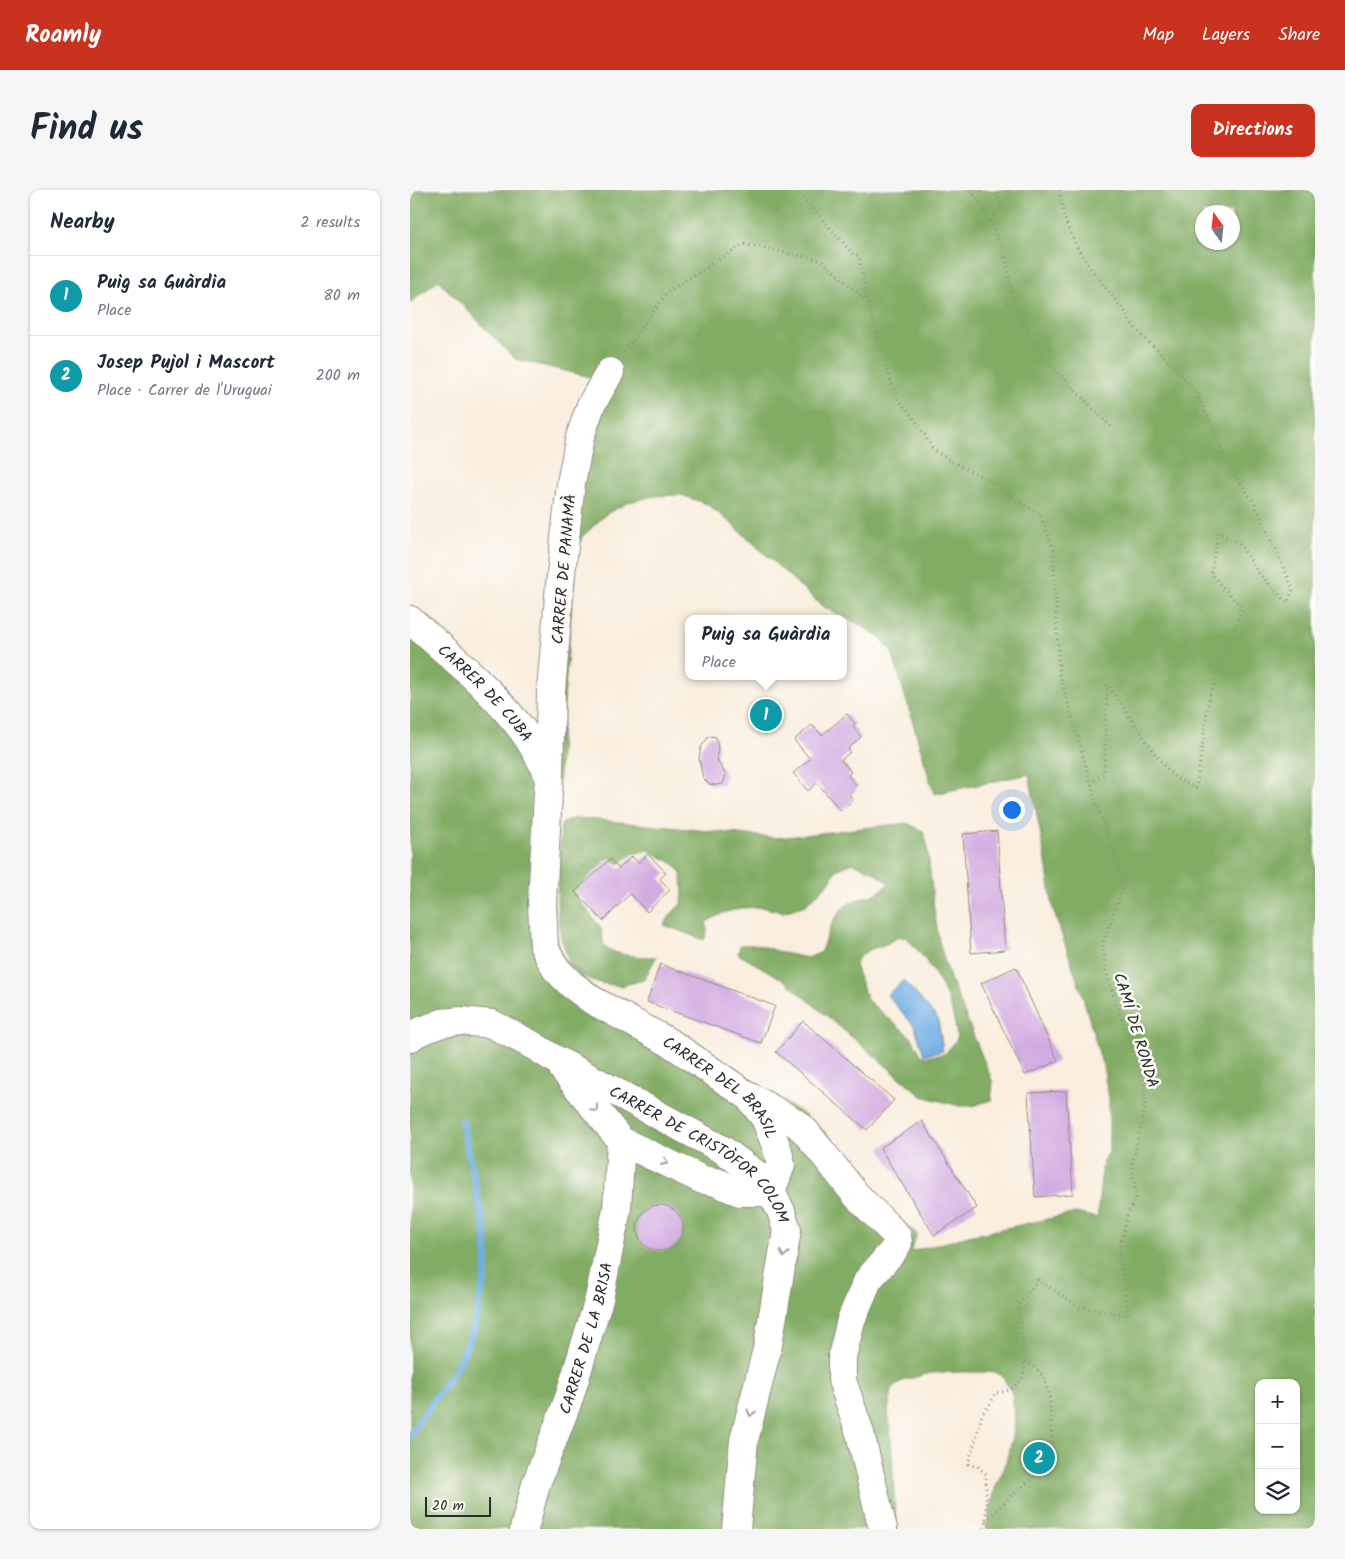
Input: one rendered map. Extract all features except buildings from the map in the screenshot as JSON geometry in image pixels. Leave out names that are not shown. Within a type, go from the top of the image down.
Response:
[{"type":"street","name":"CARRER DE PANAMÀ","points":[[549,775],[551,691],[561,574],[573,468],[580,437],[591,406],[610,372]]},
{"type":"street","name":"CARRER DE CUBA","points":[[410,620],[467,670],[517,723],[549,775]]},
{"type":"street","name":"CARRER DEL BRASIL","points":[[549,775],[542,903],[544,947],[556,969],[572,985],[592,1000],[672,1044],[748,1096],[765,1118],[778,1151],[781,1166],[771,1192]]},
{"type":"street","name":"CARRER DE CRISTÒFOR COLOM","points":[[410,1038],[416,1033],[442,1023],[461,1021],[492,1024],[723,1150],[756,1174],[771,1192],[781,1211],[787,1230],[768,1345],[744,1440],[736,1529]]},
{"type":"street","points":[[553,1058],[573,1079],[621,1141],[703,1180],[716,1182],[740,1192],[771,1192]]},
{"type":"street","points":[[748,1096],[793,1121],[805,1131],[857,1196],[897,1236],[898,1243],[893,1251],[868,1280],[851,1320],[842,1357],[842,1380],[860,1433],[883,1529]]},
{"type":"street","name":"CARRER DE LA BRISA","points":[[524,1529],[536,1484],[568,1398],[599,1299],[617,1209],[621,1141]]},
{"type":"path","points":[[796,190],[854,255],[859,256],[867,300]]},
{"type":"path","points":[[971,190],[990,220],[1005,255],[1016,312],[1043,357],[1111,427]]},
{"type":"path","points":[[997,190],[1000,208]]},
{"type":"path","points":[[990,220],[1012,190]]},
{"type":"path","points":[[1059,190],[1066,223],[1078,249],[1090,268],[1125,312],[1131,323],[1196,392],[1225,460],[1255,504],[1293,589],[1288,603],[1258,572],[1239,542],[1218,532],[1211,574],[1242,608],[1209,698],[1196,788],[1175,778],[1159,759],[1107,684],[1104,773],[1091,783]]},
{"type":"path","points":[[610,372],[667,292],[744,244],[821,260],[867,300]]},
{"type":"path","name":"CAMÍ DE RONDA","points":[[867,300],[886,368],[898,399],[918,425],[933,450],[954,463],[991,481],[1015,499],[1040,514],[1053,548],[1059,673],[1094,795],[1124,884],[1102,944],[1106,972],[1145,1088],[1145,1108],[1132,1164],[1136,1198],[1127,1216],[1119,1249],[1128,1315],[1080,1308],[1038,1280],[1018,1305],[1024,1360],[1023,1377],[1013,1389],[995,1393],[991,1404],[982,1414],[968,1464],[978,1467],[986,1474],[986,1521],[984,1529]]},
{"type":"path","points":[[986,1521],[1003,1503],[1039,1473],[1052,1449],[1050,1399],[1044,1378],[1034,1366],[1024,1360]]},
{"type":"green space","points":[[410,190],[1315,190],[1315,1529],[986,1529],[996,1485],[1004,1469],[1013,1436],[1015,1418],[1012,1393],[1003,1377],[995,1372],[959,1372],[931,1373],[904,1380],[897,1384],[892,1391],[888,1411],[896,1529],[410,1529],[410,607],[537,735],[595,378],[515,359],[438,280],[410,303]],"holes":[[[681,495],[707,504],[732,524],[822,606],[840,615],[847,615],[847,618],[881,638],[892,652],[934,794],[1029,774],[1053,909],[1082,994],[1103,1067],[1109,1098],[1109,1153],[1103,1160],[1097,1218],[1076,1213],[969,1236],[910,1252],[917,1234],[886,1209],[827,1134],[806,1116],[745,1077],[594,989],[559,952],[553,918],[560,750],[576,552],[582,537],[606,514],[629,502],[654,496]]]},
{"type":"green space","points":[[578,818],[778,838],[907,823],[923,831],[927,843],[940,946],[950,978],[993,1083],[991,1100],[973,1106],[960,1106],[922,1096],[784,980],[738,954],[740,945],[758,945],[807,958],[820,953],[832,923],[841,910],[854,901],[876,893],[889,883],[872,871],[853,863],[836,870],[829,883],[806,905],[783,912],[761,907],[741,908],[723,913],[706,922],[707,932],[704,940],[664,925],[682,903],[681,874],[674,864],[648,850],[632,854],[619,864],[609,857],[573,892],[601,928],[604,947],[629,956],[656,957],[644,980],[620,986],[600,983],[585,977],[570,964],[561,938],[557,902],[561,825],[566,820]],"holes":[[[900,936],[906,937],[933,971],[952,1010],[957,1039],[945,1054],[924,1057],[912,1038],[867,1000],[855,965],[857,959],[869,950],[886,944]]]},
{"type":"water","points":[[904,980],[938,1019],[943,1051],[924,1055],[915,1027],[887,995]]},
{"type":"waterway","points":[[410,1435],[455,1370],[472,1335],[485,1278],[487,1256],[485,1231],[462,1121]]},
{"type":"place","name":"Puig sa Guàrdia","points":[[766,715]]},
{"type":"place","name":"Josep Pujol i Mascort","points":[[1039,1458]]}]
